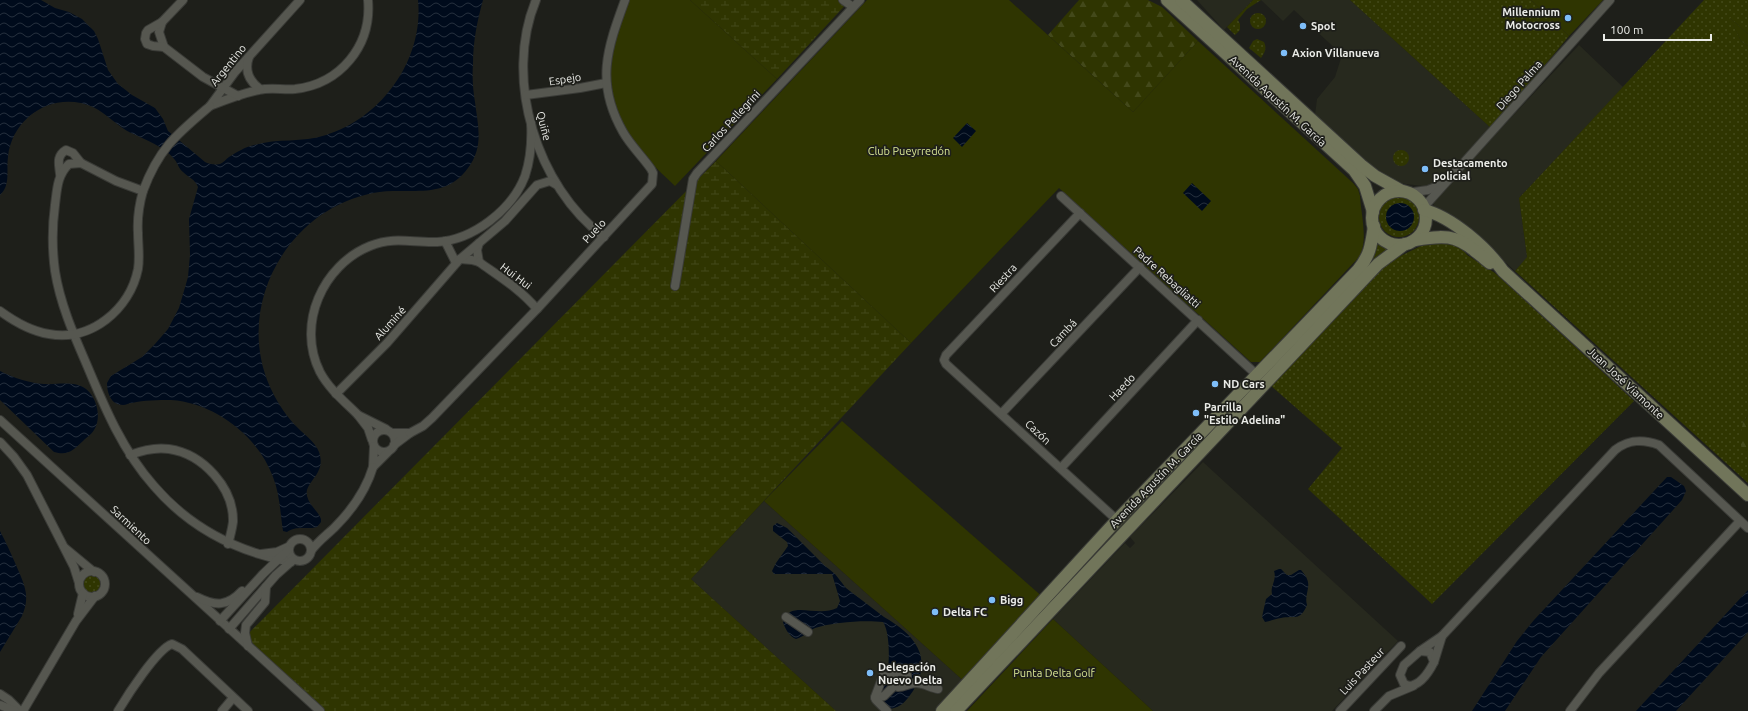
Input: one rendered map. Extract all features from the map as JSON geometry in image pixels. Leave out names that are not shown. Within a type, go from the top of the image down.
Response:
[{"type":"main road","name":"Avenida Agustín M. García","points":[[1167,0],[1354,170],[1365,186],[1373,212]]},
{"type":"main road","name":"Avenida Agustín M. García","points":[[1181,0],[1361,165],[1374,176],[1404,192]]},
{"type":"main road","points":[[1404,192],[1418,199],[1424,209],[1426,219],[1424,230],[1410,242],[1390,243],[1377,234],[1374,226],[1373,212],[1380,199],[1387,194],[1404,192]]},
{"type":"main road","name":"Juan José Viamonte","points":[[1424,209],[1441,217],[1479,243],[1495,259],[1503,271],[1748,495]]},
{"type":"main road","name":"Avenida Agustín M. García","points":[[942,711],[1117,520],[1365,261],[1371,249],[1374,226]]},
{"type":"main road","name":"Juan José Viamonte","points":[[1410,242],[1443,237],[1458,239],[1490,264],[1503,271]]},
{"type":"main road","name":"Avenida Agustín M. García","points":[[956,711],[1374,268],[1391,253],[1410,242]]},
{"type":"street","points":[[183,0],[162,22],[148,30],[145,39],[147,44],[164,47],[203,77],[238,96]]},
{"type":"street","name":"Argentino","points":[[210,106],[223,87],[249,56],[300,0]]},
{"type":"street","name":"Argentino","points":[[210,106],[260,89],[289,89],[306,87],[328,80],[344,68],[354,56],[363,38],[368,16],[368,0]]},
{"type":"street","name":"Quiñe","points":[[536,0],[526,37],[524,69],[526,95],[531,122],[544,162],[557,185],[578,214],[604,236]]},
{"type":"street","name":"Puelo","points":[[394,445],[410,433],[423,426],[432,418],[537,309],[652,184],[653,178],[651,169],[632,145],[616,119],[606,82],[606,63],[610,42],[625,0]]},
{"type":"street","points":[[843,0],[853,8]]},
{"type":"street","name":"Carlos Pellegrini","points":[[676,286],[693,179],[860,0]]},
{"type":"street","name":"Diego Palma","points":[[1424,209],[1444,184],[1610,0]]},
{"type":"street","points":[[162,22],[159,32],[164,47]]},
{"type":"street","points":[[249,56],[246,65],[247,73],[254,84],[260,89]]},
{"type":"street","name":"Espejo","points":[[526,95],[574,89],[606,82]]},
{"type":"street","points":[[0,311],[23,326],[50,334],[74,333],[90,329],[103,322],[121,306],[129,295],[134,283],[139,262],[138,212],[143,191],[161,153],[177,134],[210,106]]},
{"type":"street","points":[[388,452],[378,451],[373,444],[368,428],[358,415],[336,394],[320,371],[313,350],[311,332],[314,312],[319,297],[330,276],[339,266],[350,257],[372,246],[400,240],[445,241],[474,231],[497,214],[510,202],[518,191],[529,162],[531,122]]},
{"type":"street","points":[[81,164],[73,153],[66,150],[59,155],[60,174],[54,214],[53,254],[55,272],[65,311],[102,402],[120,439],[154,487],[173,505],[204,530],[228,544],[278,560],[301,562],[310,555],[311,551],[322,538],[333,529],[354,506],[373,467],[394,445],[395,438],[389,431],[358,415]]},
{"type":"street","points":[[529,162],[536,157],[544,162]]},
{"type":"street","name":"Aluminé","points":[[336,394],[392,338],[458,261],[505,221],[543,177],[544,162]]},
{"type":"street","points":[[60,174],[70,164],[81,164],[116,181],[143,191]]},
{"type":"street","points":[[537,185],[550,181],[557,185]]},
{"type":"street","name":"Diego Palma","points":[[1404,192],[1428,190],[1444,184]]},
{"type":"street","name":"Padre Rebagliatti","points":[[1062,196],[1257,375]]},
{"type":"street","name":"Riestra","points":[[944,360],[946,355],[1080,213]]},
{"type":"street","points":[[445,241],[458,261],[472,260],[479,262],[477,250],[479,243]]},
{"type":"street","name":"Hui Hui","points":[[479,262],[512,284],[524,294],[537,309]]},
{"type":"street","name":"Cambá","points":[[1002,413],[1140,267]]},
{"type":"street","name":"Haedo","points":[[1061,468],[1198,320]]},
{"type":"street","name":"Cazón","points":[[944,360],[946,364],[1002,413],[1117,520]]},
{"type":"street","name":"Sarmiento","points":[[0,420],[188,593],[320,711]]},
{"type":"street","points":[[373,467],[373,444],[376,432],[389,431],[410,433]]},
{"type":"street","points":[[1374,711],[1389,696],[1404,665],[1420,651],[1442,636],[1622,444],[1644,440],[1658,445],[1748,528]]},
{"type":"street","points":[[0,442],[14,457],[27,475],[77,575],[80,588],[83,593],[89,596],[95,596]]},
{"type":"street","points":[[130,455],[144,450],[168,448],[180,451],[204,464],[219,481],[229,502],[233,522],[228,544]]},
{"type":"street","points":[[1570,711],[1587,687],[1614,656],[1740,521]]},
{"type":"street","points":[[220,621],[296,539],[306,541],[322,538]]},
{"type":"street","points":[[306,541],[311,547],[311,551]]},
{"type":"street","points":[[0,694],[21,711],[76,621],[95,596],[102,592],[104,584],[101,576],[63,546]]},
{"type":"street","points":[[258,554],[277,552],[289,548]]},
{"type":"street","points":[[289,548],[292,561]]},
{"type":"street","points":[[188,593],[212,603],[232,600],[247,585],[261,576],[264,568],[258,554]]},
{"type":"street","points":[[228,629],[276,575],[292,561]]},
{"type":"street","points":[[79,583],[84,574],[94,572]]},
{"type":"street","points":[[248,646],[245,633],[246,625],[265,602],[266,587]]},
{"type":"street","points":[[76,621],[83,593]]},
{"type":"street","points":[[786,617],[808,632]]},
{"type":"street","points":[[1389,696],[1414,686],[1424,677],[1434,662],[1442,636]]},
{"type":"street","points":[[118,711],[135,684],[165,648],[172,644],[182,649],[248,711]]},
{"type":"street","name":"Luis Pasteur","points":[[1340,711],[1401,646]]},
{"type":"street","points":[[1420,651],[1430,652],[1434,662]]},
{"type":"street","points":[[875,698],[884,696],[893,682],[896,672],[902,671],[907,675],[907,684]]},
{"type":"street","points":[[875,698],[883,676],[886,675],[898,687],[904,687],[907,684],[917,683],[938,689]]},
{"type":"street","points":[[1400,675],[1404,684],[1414,686]]},
{"type":"street","points":[[222,711],[233,698]]},
{"type":"street","points":[[875,698],[886,711]]},
{"type":"street","points":[[0,705],[15,711]]},
{"type":"shaded area","points":[[1197,0],[1253,0],[1224,30]]},
{"type":"shaded area","points":[[1261,0],[1350,0],[1492,129],[1445,178],[1434,185],[1422,186],[1398,183],[1367,166],[1315,115],[1317,99],[1335,77],[1342,55],[1294,10],[1283,21]]},
{"type":"shaded area","points":[[1579,45],[1623,87],[1519,198],[1527,258],[1515,271],[1460,222],[1434,208],[1433,201]]},
{"type":"shaded area","points":[[1203,462],[1398,641],[1332,711],[1153,711],[1053,619],[1125,543],[1130,548],[1135,543],[1130,537]]},
{"type":"shaded area","points":[[764,501],[967,684],[942,711],[836,711],[691,579]]},
{"type":"green space","points":[[627,0],[690,0],[777,79],[675,186],[645,156],[633,141],[615,108],[611,90],[610,70],[612,47],[616,29]]},
{"type":"green space","points":[[690,0],[850,0],[777,79]]},
{"type":"green space","name":"Club Pueyrredón","points":[[867,0],[1009,0],[1133,112],[1198,41],[1358,189],[1364,234],[1364,242],[1360,256],[1260,362],[1251,362],[1059,188],[911,343],[716,161]]},
{"type":"green space","points":[[1079,0],[1148,0],[1162,7],[1198,41],[1133,112],[1048,35]]},
{"type":"green space","points":[[1253,0],[1261,0],[1247,9],[1238,20],[1240,30],[1235,35],[1227,27]]},
{"type":"green space","points":[[1350,0],[1531,0],[1569,36],[1492,129]]},
{"type":"green space","name":"Millennium Motocross","points":[[1531,0],[1603,0],[1569,36]]},
{"type":"green space","points":[[1704,0],[1748,0],[1748,34],[1730,18],[1741,41],[1748,46],[1748,415],[1743,423],[1746,454],[1748,454],[1748,483],[1515,271],[1527,257],[1519,198]]},
{"type":"green space","points":[[1258,13],[1264,15],[1266,21],[1264,27],[1258,29],[1252,27],[1250,21],[1252,15]]},
{"type":"green space","points":[[1729,17],[1748,34],[1748,46],[1741,41]]},
{"type":"green space","points":[[1257,39],[1264,42],[1265,46],[1261,58],[1249,48],[1253,41]]},
{"type":"green space","points":[[1401,150],[1408,155],[1409,158],[1404,165],[1401,166],[1394,161],[1393,158],[1398,151]]},
{"type":"green space","points":[[716,161],[911,343],[691,579],[836,711],[323,711],[243,639]]},
{"type":"green space","points":[[1403,197],[1410,200],[1416,206],[1419,217],[1418,225],[1410,234],[1403,237],[1395,237],[1388,234],[1380,225],[1379,213],[1382,206],[1391,198]]},
{"type":"green space","points":[[1439,239],[1460,246],[1467,255],[1495,273],[1634,401],[1432,604],[1308,489],[1342,448],[1269,384],[1380,266],[1425,244]]},
{"type":"green space","points":[[1377,241],[1390,248],[950,711],[1092,556],[1275,362]]},
{"type":"green space","points":[[1748,415],[1748,454],[1746,454],[1739,441],[1743,423]]},
{"type":"green space","points":[[842,421],[1045,599],[967,684],[764,501]]},
{"type":"green space","points":[[88,575],[96,575],[101,580],[99,591],[96,593],[88,593],[83,588],[83,580]]},
{"type":"green space","name":"Punta Delta Golf","points":[[1053,619],[1153,711],[967,711]]},
{"type":"water","points":[[0,0],[41,0],[55,8],[69,12],[82,19],[94,31],[108,70],[118,84],[132,95],[155,108],[163,119],[168,131],[205,162],[216,164],[221,163],[244,148],[251,146],[263,143],[308,139],[326,135],[346,127],[365,115],[381,100],[395,83],[406,64],[414,44],[418,22],[418,0],[483,0],[476,32],[473,69],[473,88],[479,136],[476,152],[468,168],[458,179],[448,185],[424,191],[386,191],[373,193],[342,203],[316,219],[293,240],[276,266],[264,295],[259,325],[261,356],[270,387],[287,415],[317,448],[321,460],[318,472],[307,491],[308,499],[321,519],[321,522],[317,527],[298,528],[287,532],[283,531],[277,490],[266,462],[246,435],[219,415],[187,402],[156,400],[141,401],[123,405],[115,403],[110,398],[107,383],[111,376],[142,357],[155,344],[168,329],[179,308],[188,277],[190,255],[189,219],[198,187],[194,180],[182,171],[171,155],[160,147],[131,133],[93,107],[79,103],[64,102],[50,105],[38,110],[27,119],[18,130],[11,142],[8,157],[6,187],[0,195]]},
{"type":"water","points":[[967,123],[976,131],[962,147],[953,138]]},
{"type":"water","points":[[1192,183],[1211,201],[1202,211],[1183,193]]},
{"type":"water","points":[[1400,203],[1410,207],[1414,217],[1410,227],[1400,231],[1390,227],[1386,217],[1390,207]]},
{"type":"water","points":[[0,371],[33,383],[71,384],[81,386],[86,389],[93,398],[97,408],[98,420],[94,430],[89,436],[67,453],[54,452],[0,400]]},
{"type":"water","points":[[1667,477],[1671,477],[1684,486],[1686,491],[1682,500],[1541,657],[1505,711],[1472,711],[1517,641],[1534,620]]},
{"type":"water","points":[[777,523],[787,528],[835,574],[846,588],[895,624],[912,639],[918,648],[922,667],[919,679],[913,691],[901,705],[890,709],[878,699],[887,675],[889,663],[887,633],[883,622],[858,621],[831,624],[815,628],[796,639],[788,632],[783,622],[790,612],[795,610],[831,610],[837,608],[840,601],[832,574],[774,574],[772,571],[776,563],[788,546],[787,542],[773,531],[773,526]]},
{"type":"water","points":[[0,531],[22,578],[26,602],[22,616],[0,652]]},
{"type":"water","points":[[1279,569],[1287,575],[1291,575],[1301,570],[1308,582],[1306,598],[1307,605],[1302,614],[1299,616],[1286,617],[1265,622],[1262,617],[1266,599],[1272,594],[1275,577],[1274,571]]},
{"type":"water","points":[[1748,590],[1748,632],[1676,711],[1636,711]]},
{"type":"place","name":"Millennium Motocross","points":[[1568,18]]},
{"type":"place","name":"Spot","points":[[1303,26]]},
{"type":"place","name":"Axion Villanueva","points":[[1284,53]]},
{"type":"place","name":"Destacamento policial","points":[[1425,169]]},
{"type":"place","name":"ND Cars","points":[[1215,384]]},
{"type":"place","name":"Parrilla \"Estilo Adelina\"","points":[[1196,413]]},
{"type":"place","name":"Bigg","points":[[992,600]]},
{"type":"place","name":"Delta FC","points":[[935,612]]},
{"type":"place","name":"Delegación Nuevo Delta","points":[[870,673]]}]
